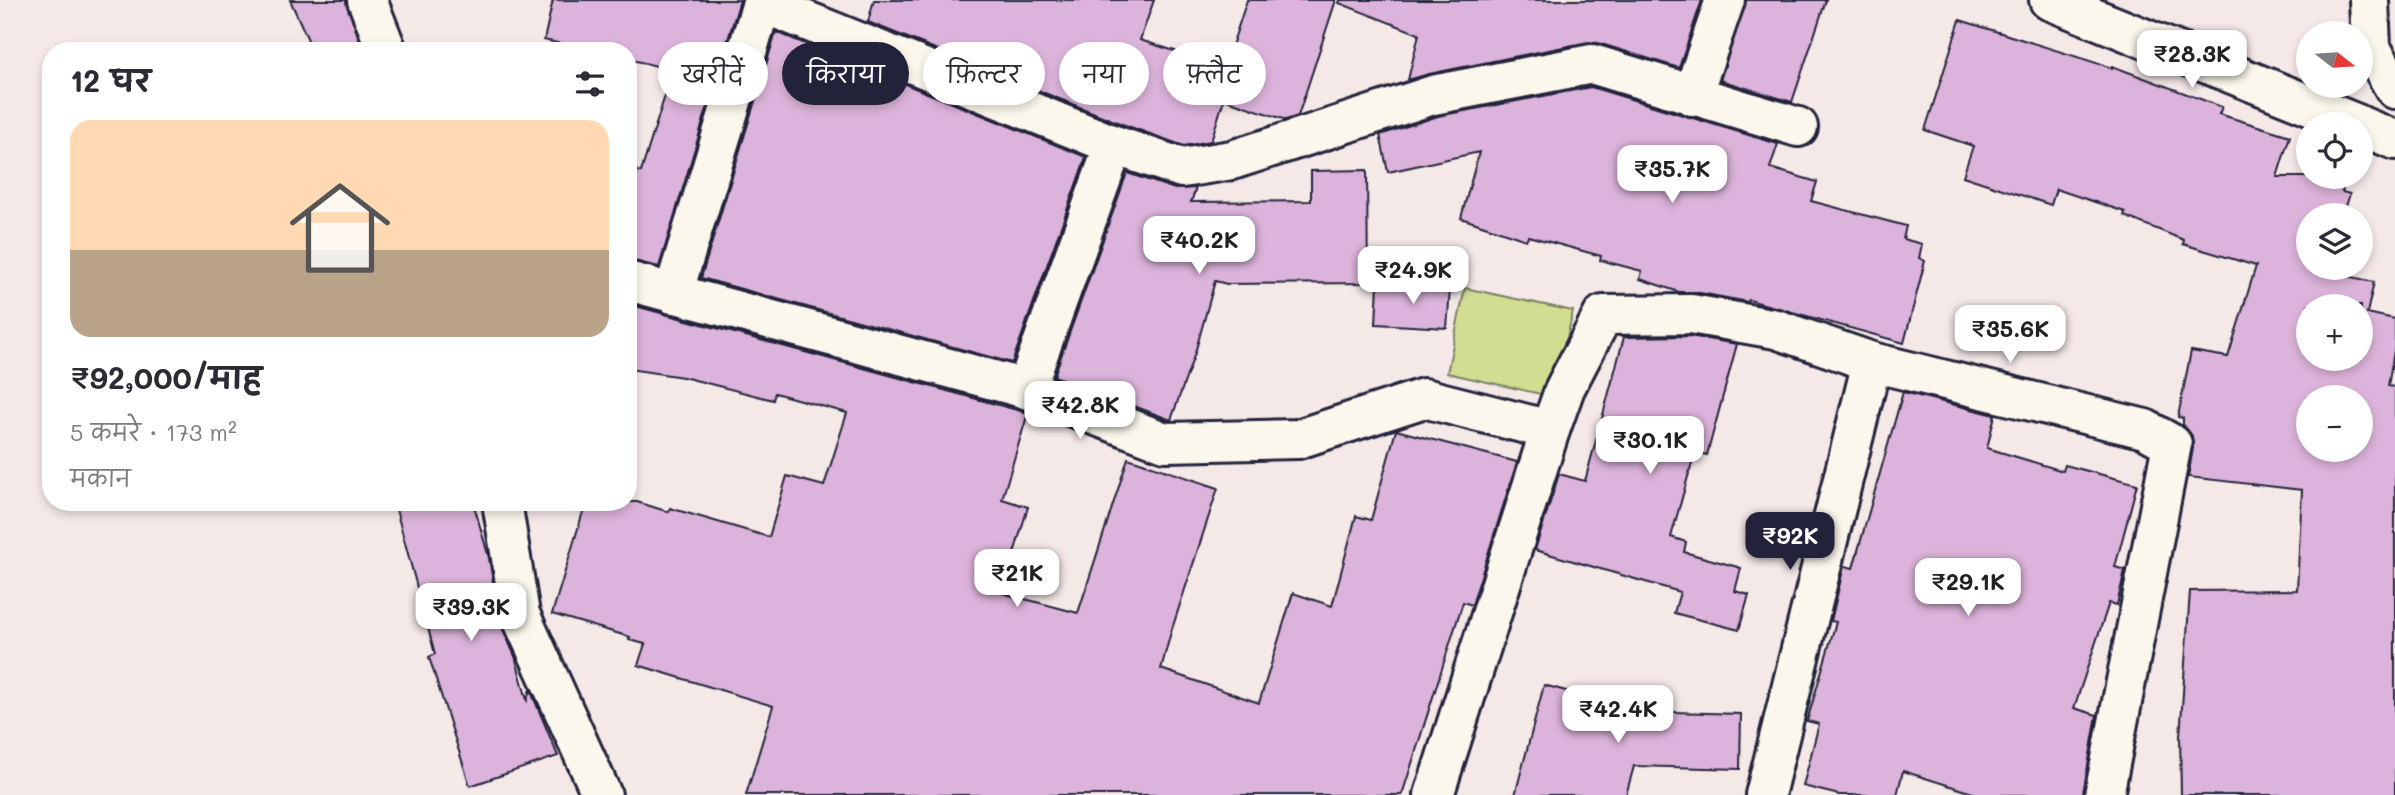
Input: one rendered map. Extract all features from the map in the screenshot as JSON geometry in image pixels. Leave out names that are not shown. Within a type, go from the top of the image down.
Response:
[{"type":"street","points":[[367,0],[383,42]]},
{"type":"street","points":[[1692,96],[1725,0]]},
{"type":"street","points":[[2049,0],[2327,112]]},
{"type":"street","points":[[2369,0],[2371,48],[2395,89]]},
{"type":"street","points":[[673,295],[762,3],[1114,145],[1182,168],[1232,160],[1433,95],[1592,64],[1797,127]]},
{"type":"street","points":[[2373,130],[2395,139]]},
{"type":"street","points":[[1026,389],[1114,145]]},
{"type":"street","points":[[637,284],[1026,389],[1165,442],[1298,439],[1424,398],[1550,430]]},
{"type":"street","points":[[1434,795],[1550,430],[1566,388],[1603,315],[1691,314],[1776,329],[1872,362],[2145,429],[2172,444],[2104,795]]},
{"type":"street","points":[[1765,795],[1872,362]]},
{"type":"street","points":[[503,511],[520,614],[602,795]]},
{"type":"green space","points":[[1465,288],[1573,311],[1554,397],[1447,373]]},
{"type":"building","points":[[290,0],[346,0],[360,42],[309,42]]},
{"type":"building","points":[[553,0],[740,0],[727,42],[658,42],[658,66],[637,61],[637,42],[544,40]]},
{"type":"building","points":[[874,0],[1154,0],[1140,40],[1146,42],[1059,42],[1059,99],[1045,93],[1045,42],[923,44],[868,22]]},
{"type":"building","points":[[1247,0],[1336,0],[1298,116],[1286,120],[1242,105],[1266,105],[1266,42],[1233,42]]},
{"type":"building","points":[[1340,0],[1702,0],[1679,68],[1588,42],[1408,80],[1419,34],[1339,3]]},
{"type":"building","points":[[1746,0],[1826,0],[1792,102],[1720,80]]},
{"type":"building","points":[[1960,20],[2112,66],[2222,107],[2219,114],[2290,136],[2277,177],[2296,177],[2296,189],[2343,189],[2342,192],[2350,194],[2347,203],[2296,203],[2296,280],[2365,280],[2374,282],[2371,294],[2296,294],[2296,371],[2373,371],[2373,314],[2395,319],[2395,345],[2388,386],[2395,387],[2395,795],[2181,795],[2180,736],[2190,591],[2297,590],[2302,490],[2188,477],[2193,448],[2192,436],[2183,425],[2183,418],[2178,417],[2191,351],[2228,357],[2256,266],[2183,244],[2184,240],[2124,216],[2125,212],[2056,189],[2051,205],[1963,176],[1973,146],[1925,130]]},
{"type":"building","points":[[776,32],[801,42],[782,42],[782,105],[909,105],[909,86],[923,91],[923,105],[957,105],[1086,157],[1012,363],[701,278],[754,105],[768,105],[768,58]]},
{"type":"building","points":[[1149,43],[1163,47],[1163,105],[1222,105],[1211,141],[1184,146],[1075,105],[1149,105]]},
{"type":"building","points":[[1591,87],[1778,144],[1770,168],[1817,182],[1811,201],[1906,226],[1903,239],[1922,244],[1919,258],[1925,261],[1904,343],[1749,300],[1748,302],[1695,292],[1679,292],[1640,279],[1642,271],[1600,260],[1601,256],[1528,236],[1526,240],[1461,218],[1479,152],[1388,172],[1380,135],[1438,116]]},
{"type":"building","points":[[662,105],[708,105],[659,267],[637,262],[637,171],[641,172]]},
{"type":"building","points":[[1367,170],[1368,283],[1227,284],[1215,281],[1195,353],[1171,420],[1054,376],[1127,173],[1175,189],[1196,188],[1191,202],[1311,201],[1311,171]]},
{"type":"building","points":[[1378,284],[1450,289],[1447,328],[1376,324]]},
{"type":"building","points":[[637,306],[1028,413],[1002,499],[1028,507],[1002,593],[1078,613],[1128,458],[1218,488],[1161,669],[1259,703],[1293,593],[1332,606],[1356,516],[1371,520],[1396,430],[1517,462],[1472,605],[1463,602],[1402,795],[746,795],[773,706],[638,665],[645,644],[552,614],[583,511],[637,511],[637,502],[669,512],[670,508],[769,537],[787,476],[824,486],[847,413],[775,393],[773,400],[683,377],[637,370]]},
{"type":"building","points":[[1689,336],[1737,344],[1707,455],[1695,452],[1671,537],[1686,542],[1684,552],[1741,568],[1735,591],[1749,595],[1739,630],[1674,613],[1680,592],[1535,550],[1559,474],[1585,481],[1624,337]]},
{"type":"building","points":[[1903,392],[1995,415],[1987,448],[2063,471],[2065,465],[2137,484],[2115,567],[2125,570],[2117,605],[2109,603],[2074,708],[2097,715],[2083,795],[1979,795],[1903,771],[1897,795],[1839,795],[1803,786],[1819,724],[1807,721],[1836,622],[1831,621],[1844,566],[1853,568]]},
{"type":"building","points":[[396,511],[476,511],[489,558],[500,623],[515,656],[527,700],[530,689],[558,756],[470,786],[429,657],[435,654]]},
{"type":"building","points":[[1544,685],[1639,711],[1741,714],[1740,769],[1634,766],[1626,795],[1515,795]]}]
